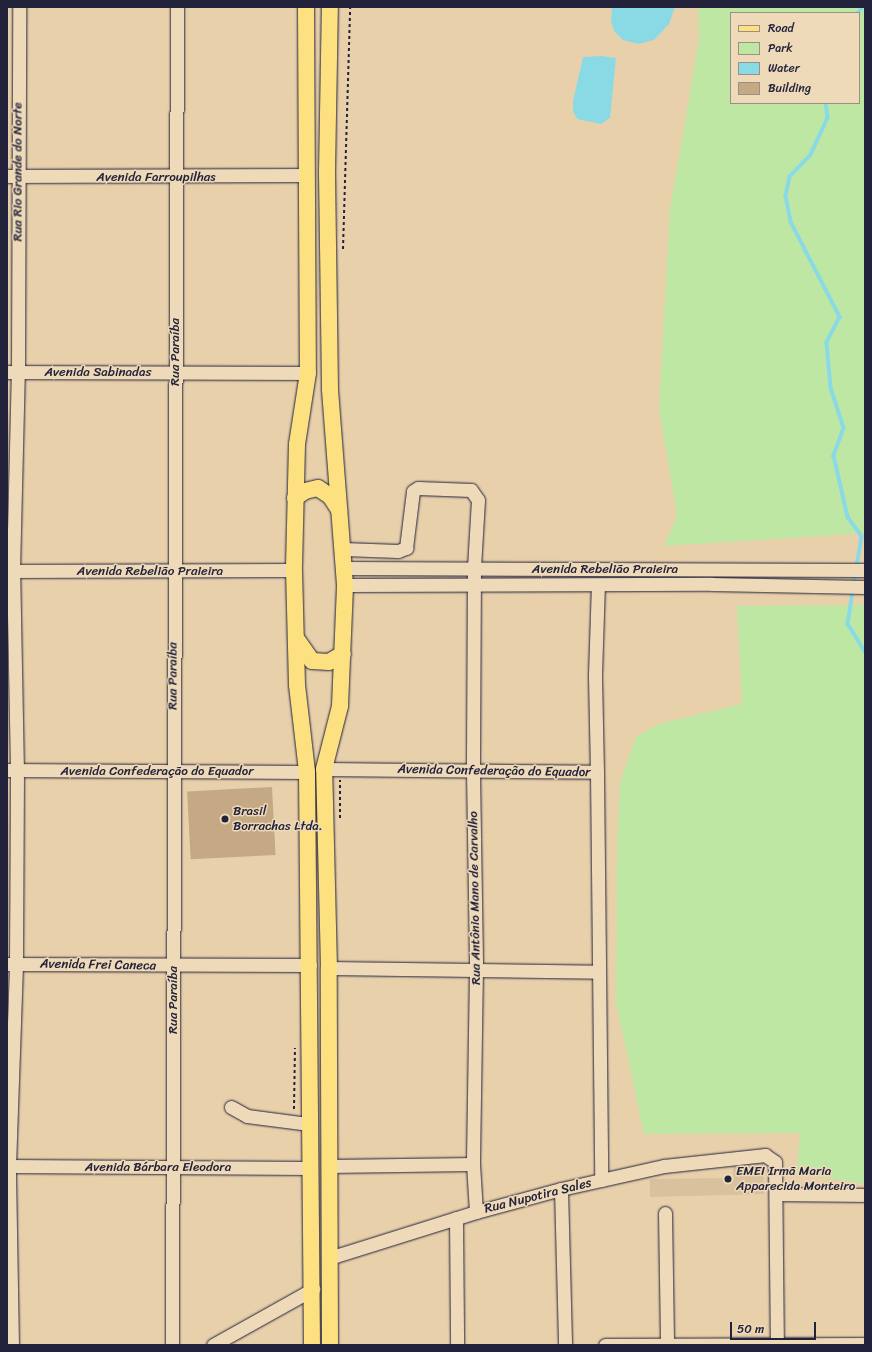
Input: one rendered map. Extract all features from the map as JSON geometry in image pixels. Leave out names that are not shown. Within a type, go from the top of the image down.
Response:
[{"type":"main road","points":[[306,7],[305,175],[308,373],[297,444],[294,570],[297,684],[307,772],[310,965],[309,1124],[313,1289],[312,1345]]},
{"type":"main road","points":[[330,7],[326,172],[330,388],[345,568],[340,706],[324,769],[329,968],[330,1345]]},
{"type":"main road","points":[[295,498],[305,490],[318,488],[330,496],[340,512]]},
{"type":"main road","points":[[296,637],[312,660],[329,662],[343,654]]},
{"type":"street","name":"Rua Rio Grande do Norte","points":[[12,1345],[8,1166],[12,771],[10,571],[13,176],[20,7]]},
{"type":"street","name":"Rua Paraíba","points":[[172,1345],[177,7]]},
{"type":"street","name":"Avenida Farroupilhas","points":[[13,176],[176,178],[305,175]]},
{"type":"street","name":"Avenida Sabinadas","points":[[12,372],[308,373]]},
{"type":"street","name":"Rua Antônio Mano de Carvalho","points":[[343,549],[398,551],[406,548],[413,491],[418,488],[471,490],[478,500],[474,568],[473,771],[476,968],[473,1164],[476,1212]]},
{"type":"street","name":"Avenida Rebelião Praieira","points":[[345,568],[865,570]]},
{"type":"street","points":[[581,569],[581,585]]},
{"type":"street","name":"Avenida Rebelião Praieira","points":[[10,571],[174,572],[294,570]]},
{"type":"street","name":"Avenida Rebelião Praieira","points":[[345,585],[862,587]]},
{"type":"street","name":"Avenida Confederação do Equador","points":[[324,769],[597,772],[595,674],[598,585]]},
{"type":"street","name":"Avenida Confederação do Equador","points":[[12,771],[173,770],[307,772]]},
{"type":"street","points":[[597,772],[601,1180]]},
{"type":"street","name":"Avenida Frei Caneca","points":[[11,964],[173,966],[310,965]]},
{"type":"street","points":[[329,968],[476,968],[599,972]]},
{"type":"street","points":[[231,1107],[247,1116],[309,1124]]},
{"type":"street","name":"Rua Nupotira Sales","points":[[329,1258],[476,1212],[561,1189],[664,1166],[765,1155],[774,1162],[776,1194],[778,1344]]},
{"type":"street","points":[[329,1166],[473,1164]]},
{"type":"street","name":"Avenida Bárbara Eleodora","points":[[8,1166],[310,1168]]},
{"type":"street","points":[[561,1189],[565,1345]]},
{"type":"street","points":[[776,1194],[865,1195]]},
{"type":"street","points":[[665,1213],[667,1344]]},
{"type":"street","points":[[456,1218],[457,1345]]},
{"type":"street","points":[[214,1345],[313,1289]]},
{"type":"street","points":[[605,1345],[865,1344]]},
{"type":"shaded area","name":"EMEI Irmã Maria Apparecida Monteiro","points":[[763,1161],[764,1194],[650,1197],[650,1179],[733,1178],[733,1164]]},
{"type":"green space","points":[[698,7],[865,7],[865,533],[664,546],[677,516],[659,408],[670,209],[699,40]]},
{"type":"green space","points":[[865,605],[865,1184],[797,1173],[800,1133],[644,1134],[616,1002],[617,855],[620,783],[636,737],[659,724],[742,704],[737,606]]},
{"type":"water","points":[[612,7],[675,7],[669,24],[654,40],[638,44],[623,40],[614,31],[611,21]]},
{"type":"water","points":[[601,56],[616,58],[610,118],[601,124],[577,119],[573,111],[573,101],[583,57]]},
{"type":"building","points":[[272,787],[276,855],[191,859],[187,791]]},
{"type":"waterway","points":[[859,12],[862,7]]},
{"type":"waterway","points":[[826,104],[828,118],[811,155],[790,177],[786,196],[791,222],[840,317],[827,343],[831,388],[844,428],[834,456],[848,517],[862,536],[857,567]]},
{"type":"waterway","points":[[856,573],[848,624],[865,651]]},
{"type":"place","name":"Brasil Borrachas Ltda.","points":[[225,819]]},
{"type":"place","name":"EMEI Irmã Maria Apparecida Monteiro","points":[[728,1179]]}]
